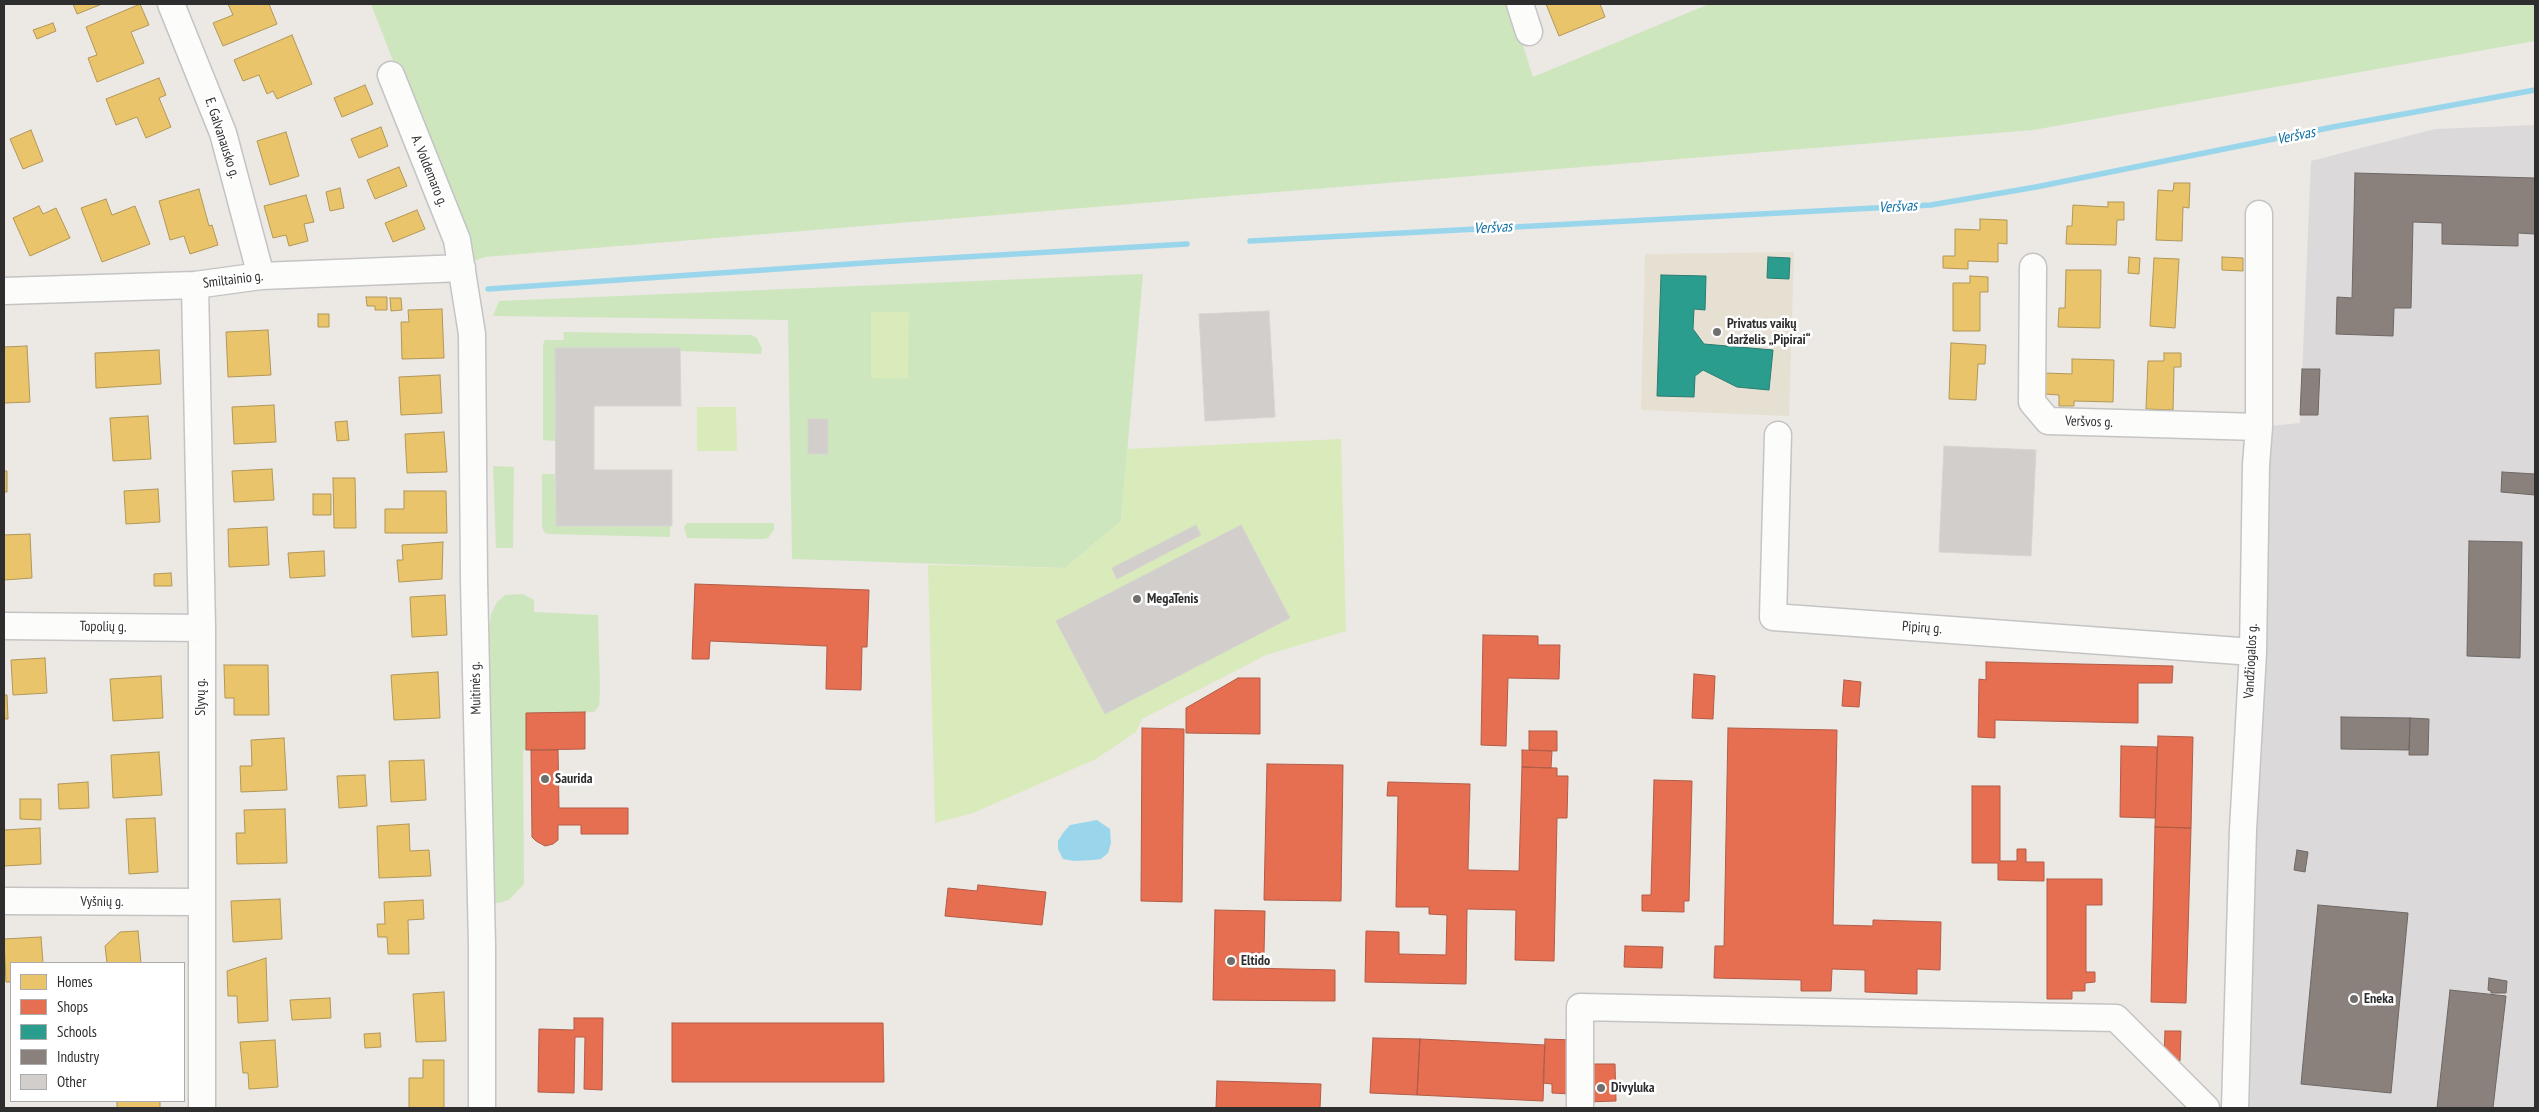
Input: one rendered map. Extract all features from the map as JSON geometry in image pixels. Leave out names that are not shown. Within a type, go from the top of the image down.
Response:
[{"type":"street","name":"E. Galvanausko g.","points":[[171,4],[223,133],[261,276]]},
{"type":"street","points":[[1520,4],[1529,32]]},
{"type":"street","name":"A. Voldemaro g.","points":[[391,75],[457,240],[462,268]]},
{"type":"street","name":"Vandžiogalos g.","points":[[2235,1108],[2243,830],[2253,652],[2256,465],[2259,427],[2259,214]]},
{"type":"street","name":"Veršvos g.","points":[[2033,267],[2032,402],[2048,421],[2259,427]]},
{"type":"street","name":"Smiltainio g.","points":[[4,291],[195,285],[261,276],[462,268]]},
{"type":"street","name":"Muitinės g.","points":[[462,268],[472,334],[474,580],[482,946],[482,1108]]},
{"type":"street","name":"Slyvų g.","points":[[195,285],[202,628],[202,1108]]},
{"type":"street","name":"Pipirų g.","points":[[1778,435],[1773,617],[2253,652]]},
{"type":"street","name":"Topolių g.","points":[[4,626],[202,628]]},
{"type":"street","name":"Vyšnių g.","points":[[4,901],[201,902]]},
{"type":"street","points":[[1580,1108],[1580,1007],[2116,1018],[2206,1108]]},
{"type":"shaded area","points":[[2535,125],[2535,1108],[2247,1108],[2259,427],[2300,423],[2311,161],[2435,129]]},
{"type":"shaded area","name":"Privatus vaikų darželis „Pipirai“","points":[[1794,252],[1789,416],[1641,410],[1645,254]]},
{"type":"green space","points":[[371,4],[1510,4],[1533,77],[1709,4],[2535,4],[2535,41],[2033,130],[485,257],[471,262]]},
{"type":"green space","points":[[1143,274],[1121,521],[1065,568],[792,559],[788,320],[493,316],[499,301]]},
{"type":"green space","points":[[871,312],[909,312],[908,379],[871,378]]},
{"type":"green space","points":[[563,332],[751,335],[757,338],[762,349],[761,354],[680,351],[680,348],[555,348],[555,441],[543,440],[543,344],[545,340],[564,340]]},
{"type":"green space","points":[[697,407],[736,407],[737,451],[697,451]]},
{"type":"green space","name":"MegaTenis","points":[[1341,439],[1346,631],[1266,655],[1142,719],[1136,732],[1096,759],[973,813],[935,823],[928,565],[1065,568],[1121,521],[1127,449]]},
{"type":"green space","points":[[493,466],[514,467],[513,548],[496,548]]},
{"type":"green space","points":[[542,474],[555,474],[556,526],[670,526],[670,537],[548,534],[544,532],[542,527]]},
{"type":"green space","points":[[687,523],[774,523],[774,530],[768,538],[762,539],[687,538],[684,527]]},
{"type":"green space","points":[[523,594],[534,600],[534,612],[598,615],[599,706],[594,712],[526,713],[526,750],[523,751],[524,884],[509,900],[494,903],[487,673],[489,628],[491,614],[497,602],[505,595]]},
{"type":"water","points":[[1097,820],[1110,829],[1111,843],[1108,853],[1101,859],[1074,861],[1063,859],[1058,849],[1058,841],[1063,833],[1070,825]]},
{"type":"building: Homes","points":[[73,4],[102,4],[77,14]]},
{"type":"building: Homes","points":[[140,4],[149,25],[131,32],[144,63],[97,82],[88,58],[97,55],[86,27]]},
{"type":"building: Homes","points":[[228,4],[269,4],[277,24],[223,46],[213,23],[233,15]]},
{"type":"building: Homes","points":[[1546,4],[1600,4],[1605,17],[1559,36]]},
{"type":"building: Homes","points":[[53,23],[56,31],[37,39],[33,30]]},
{"type":"building: Homes","points":[[292,35],[312,84],[277,99],[273,91],[267,94],[259,75],[243,81],[234,60]]},
{"type":"building: Homes","points":[[159,78],[166,95],[159,98],[171,127],[146,138],[137,117],[116,125],[106,99]]},
{"type":"building: Homes","points":[[365,85],[373,104],[342,117],[334,98]]},
{"type":"building: Homes","points":[[381,127],[388,146],[359,158],[351,139]]},
{"type":"building: Homes","points":[[31,130],[43,161],[23,169],[10,139]]},
{"type":"building: Homes","points":[[286,132],[299,176],[270,185],[257,141]]},
{"type":"building: Homes","points":[[399,167],[407,186],[375,199],[367,180]]},
{"type":"building: Homes","points":[[2174,183],[2190,183],[2189,208],[2183,207],[2182,241],[2156,240],[2158,190],[2173,191]]},
{"type":"building: Homes","points":[[340,188],[344,208],[330,211],[326,192]]},
{"type":"building: Homes","points":[[199,189],[209,226],[212,225],[218,245],[190,254],[184,236],[170,240],[159,201]]},
{"type":"building: Homes","points":[[306,195],[314,222],[304,224],[308,241],[289,246],[286,235],[273,238],[264,206]]},
{"type":"building: Homes","points":[[106,199],[112,215],[135,206],[150,244],[102,262],[81,208]]},
{"type":"building: Homes","points":[[2108,202],[2124,202],[2124,220],[2117,220],[2116,245],[2066,244],[2067,226],[2072,226],[2073,205],[2108,207]]},
{"type":"building: Homes","points":[[39,206],[43,214],[56,208],[70,238],[30,256],[13,218]]},
{"type":"building: Homes","points":[[417,210],[425,229],[393,242],[385,223]]},
{"type":"building: Homes","points":[[1980,219],[2007,220],[2007,244],[1998,243],[1998,262],[1968,261],[1968,269],[1943,268],[1943,256],[1955,256],[1955,229],[1980,230]]},
{"type":"building: Homes","points":[[2129,257],[2140,258],[2139,274],[2128,273]]},
{"type":"building: Homes","points":[[2222,257],[2243,258],[2243,271],[2222,270]]},
{"type":"building: Homes","points":[[2154,258],[2179,259],[2175,328],[2150,326]]},
{"type":"building: Homes","points":[[2066,270],[2101,270],[2100,328],[2058,327],[2059,308],[2065,308]]},
{"type":"building: Homes","points":[[1970,276],[1988,277],[1988,292],[1980,292],[1980,331],[1953,331],[1953,283],[1970,283]]},
{"type":"building: Homes","points":[[366,297],[387,297],[387,310],[375,310],[375,306],[367,306]]},
{"type":"building: Homes","points":[[390,298],[401,298],[402,310],[391,311]]},
{"type":"building: Homes","points":[[442,309],[444,358],[402,359],[401,322],[409,322],[408,310]]},
{"type":"building: Homes","points":[[318,314],[329,314],[329,327],[318,327]]},
{"type":"building: Homes","points":[[268,330],[271,375],[228,377],[226,332]]},
{"type":"building: Homes","points":[[1951,343],[1986,345],[1985,364],[1978,364],[1976,400],[1949,399]]},
{"type":"building: Homes","points":[[27,346],[30,402],[4,403],[4,347]]},
{"type":"building: Homes","points":[[159,350],[161,384],[96,388],[95,353]]},
{"type":"building: Homes","points":[[2164,353],[2181,353],[2181,367],[2174,367],[2173,410],[2146,409],[2148,361],[2164,361]]},
{"type":"building: Homes","points":[[2072,359],[2114,360],[2113,402],[2074,401],[2074,406],[2059,406],[2059,395],[2044,394],[2045,373],[2072,374]]},
{"type":"building: Homes","points":[[440,375],[442,413],[401,415],[399,377]]},
{"type":"building: Homes","points":[[274,405],[276,442],[234,444],[232,407]]},
{"type":"building: Homes","points":[[148,416],[151,459],[113,461],[110,418]]},
{"type":"building: Homes","points":[[347,421],[349,440],[337,441],[335,422]]},
{"type":"building: Homes","points":[[444,432],[447,472],[407,473],[405,434]]},
{"type":"building: Homes","points":[[272,469],[274,500],[234,502],[232,471]]},
{"type":"building: Homes","points":[[4,471],[7,471],[7,492],[4,492]]},
{"type":"building: Homes","points":[[333,478],[355,478],[356,528],[334,528]]},
{"type":"building: Homes","points":[[158,489],[160,522],[126,524],[124,491]]},
{"type":"building: Homes","points":[[404,491],[446,491],[447,533],[385,533],[385,509],[404,509]]},
{"type":"building: Homes","points":[[313,494],[331,494],[331,515],[313,515]]},
{"type":"building: Homes","points":[[267,527],[269,565],[229,567],[228,529]]},
{"type":"building: Homes","points":[[30,534],[32,578],[4,580],[4,535]]},
{"type":"building: Homes","points":[[443,542],[442,579],[399,582],[397,560],[403,560],[402,545]]},
{"type":"building: Homes","points":[[324,551],[325,576],[290,578],[288,553]]},
{"type":"building: Homes","points":[[171,573],[172,586],[154,586],[154,574]]},
{"type":"building: Homes","points":[[445,595],[447,635],[412,637],[410,597]]},
{"type":"building: Homes","points":[[45,658],[47,693],[13,695],[11,660]]},
{"type":"building: Homes","points":[[224,665],[268,665],[269,715],[234,715],[234,698],[225,698]]},
{"type":"building: Homes","points":[[438,672],[440,718],[394,720],[391,675]]},
{"type":"building: Homes","points":[[161,676],[163,718],[113,721],[110,679]]},
{"type":"building: Homes","points":[[4,695],[7,695],[8,719],[4,719]]},
{"type":"building: Homes","points":[[284,738],[287,790],[241,792],[240,766],[252,766],[251,740]]},
{"type":"building: Homes","points":[[159,752],[162,795],[113,798],[111,755]]},
{"type":"building: Homes","points":[[424,760],[426,800],[391,802],[389,761]]},
{"type":"building: Homes","points":[[365,775],[367,806],[339,808],[337,776]]},
{"type":"building: Homes","points":[[88,782],[89,808],[59,809],[58,784]]},
{"type":"building: Homes","points":[[20,799],[41,799],[41,820],[20,819]]},
{"type":"building: Homes","points":[[285,809],[287,863],[237,864],[236,833],[245,833],[244,810]]},
{"type":"building: Homes","points":[[155,818],[158,872],[129,874],[126,819]]},
{"type":"building: Homes","points":[[409,824],[410,851],[429,850],[431,876],[379,878],[377,826]]},
{"type":"building: Homes","points":[[40,828],[41,864],[4,866],[4,830]]},
{"type":"building: Homes","points":[[280,899],[282,939],[233,942],[231,901]]},
{"type":"building: Homes","points":[[423,900],[424,919],[408,920],[409,954],[388,954],[387,937],[378,937],[377,924],[385,924],[384,902]]},
{"type":"building: Homes","points":[[138,931],[141,962],[107,962],[105,946],[120,932]]},
{"type":"building: Homes","points":[[41,937],[43,962],[10,962],[10,982],[6,982],[4,939]]},
{"type":"building: Homes","points":[[266,958],[268,1021],[238,1023],[237,996],[228,996],[227,971]]},
{"type":"building: Homes","points":[[444,992],[446,1041],[416,1042],[413,994]]},
{"type":"building: Homes","points":[[330,998],[331,1018],[292,1020],[290,1000]]},
{"type":"building: Homes","points":[[380,1033],[381,1047],[365,1048],[364,1034]]},
{"type":"building: Homes","points":[[275,1040],[278,1087],[249,1089],[248,1073],[243,1073],[240,1042]]},
{"type":"building: Homes","points":[[423,1060],[444,1060],[444,1108],[409,1108],[409,1078],[423,1078]]},
{"type":"building: Homes","points":[[117,1102],[160,1102],[160,1108],[117,1108]]},
{"type":"building: Shops","points":[[695,584],[869,590],[867,647],[862,647],[861,690],[826,689],[827,646],[710,641],[709,659],[692,659]]},
{"type":"building: Shops","points":[[1483,635],[1538,636],[1538,645],[1560,645],[1559,679],[1508,678],[1506,746],[1481,745]]},
{"type":"building: Shops","points":[[1986,662],[2173,666],[2172,683],[2138,683],[2138,723],[1995,720],[1995,738],[1978,737],[1979,679],[1986,680]]},
{"type":"building: Shops","points":[[1694,674],[1715,676],[1713,719],[1692,718]]},
{"type":"building: Shops","points":[[1238,678],[1260,678],[1260,734],[1186,733],[1186,708]]},
{"type":"building: Shops","points":[[1844,680],[1861,682],[1859,707],[1842,706]]},
{"type":"building: Shops","points":[[585,712],[585,749],[526,750],[526,713]]},
{"type":"building: Shops","points":[[1142,728],[1184,729],[1182,902],[1141,901]]},
{"type":"building: Shops","points":[[1728,728],[1837,730],[1833,925],[1873,926],[1873,920],[1941,922],[1940,970],[1917,969],[1917,994],[1865,992],[1865,970],[1832,969],[1831,991],[1801,991],[1801,980],[1714,978],[1715,946],[1724,946]]},
{"type":"building: Shops","points":[[1529,731],[1557,731],[1557,751],[1529,750]]},
{"type":"building: Shops","points":[[2158,736],[2193,737],[2191,828],[2155,827]]},
{"type":"building: Shops","points":[[2121,746],[2157,747],[2155,818],[2120,817]]},
{"type":"building: Shops","name":"Saurida","points":[[531,750],[558,750],[559,808],[628,808],[628,834],[581,834],[581,825],[558,825],[558,840],[553,844],[545,846],[536,841],[532,837]]},
{"type":"building: Shops","points":[[1522,750],[1552,751],[1551,768],[1522,767]]},
{"type":"building: Shops","points":[[1267,764],[1343,765],[1341,901],[1264,900]]},
{"type":"building: Shops","points":[[1522,767],[1557,768],[1557,776],[1568,776],[1567,818],[1557,818],[1554,961],[1515,960],[1516,910],[1467,909],[1466,984],[1365,982],[1366,931],[1399,932],[1399,954],[1446,955],[1447,915],[1429,914],[1429,907],[1396,907],[1398,796],[1387,796],[1388,782],[1470,784],[1468,870],[1519,871]]},
{"type":"building: Shops","points":[[1654,780],[1692,781],[1689,901],[1684,901],[1684,912],[1642,911],[1642,895],[1651,895]]},
{"type":"building: Shops","points":[[1972,786],[2000,786],[2000,861],[2017,861],[2017,849],[2026,849],[2026,862],[2044,862],[2044,881],[1998,880],[1998,863],[1972,863]]},
{"type":"building: Shops","points":[[2155,827],[2191,828],[2186,1003],[2151,1002]]},
{"type":"building: Shops","points":[[2047,879],[2102,879],[2102,905],[2086,905],[2086,972],[2095,972],[2095,982],[2085,983],[2085,991],[2072,991],[2072,999],[2047,999]]},
{"type":"building: Shops","points":[[978,885],[1046,892],[1042,925],[945,916],[948,888],[977,891]]},
{"type":"building: Shops","name":"Eltido","points":[[1215,910],[1265,911],[1264,953],[1248,953],[1247,968],[1335,970],[1335,1001],[1213,1000]]},
{"type":"building: Shops","points":[[1625,946],[1663,947],[1662,968],[1624,967]]},
{"type":"building: Shops","points":[[574,1018],[603,1018],[602,1090],[584,1089],[585,1037],[575,1037],[574,1093],[538,1092],[539,1029],[574,1030]]},
{"type":"building: Shops","points":[[672,1023],[883,1023],[884,1082],[672,1082]]},
{"type":"building: Shops","points":[[2165,1031],[2181,1031],[2180,1061],[2164,1060]]},
{"type":"building: Shops","points":[[1373,1038],[1420,1039],[1417,1095],[1370,1093]]},
{"type":"building: Shops","points":[[1420,1039],[1545,1045],[1543,1101],[1417,1095]]},
{"type":"building: Shops","points":[[1545,1039],[1573,1040],[1571,1094],[1552,1093],[1552,1084],[1543,1083]]},
{"type":"building: Shops","name":"Divyluka","points":[[1586,1064],[1615,1064],[1616,1101],[1586,1102]]},
{"type":"building: Shops","points":[[1217,1081],[1321,1084],[1320,1108],[1216,1108]]},
{"type":"building: Schools","points":[[1768,257],[1790,258],[1789,279],[1767,278]]},
{"type":"building: Schools","points":[[1661,275],[1706,276],[1705,310],[1694,309],[1693,329],[1704,344],[1773,350],[1769,390],[1737,387],[1703,370],[1695,376],[1694,397],[1657,396]]},
{"type":"building: Industry","points":[[2355,173],[2535,178],[2535,234],[2518,233],[2518,246],[2442,244],[2442,223],[2413,222],[2411,308],[2394,308],[2393,336],[2336,334],[2337,297],[2352,298]]},
{"type":"building: Industry","points":[[2302,369],[2320,369],[2318,415],[2300,415]]},
{"type":"building: Industry","points":[[2502,472],[2535,474],[2535,495],[2501,492]]},
{"type":"building: Industry","points":[[2469,541],[2522,542],[2520,658],[2467,656]]},
{"type":"building: Industry","points":[[2341,717],[2410,718],[2409,750],[2341,749]]},
{"type":"building: Industry","points":[[2410,718],[2429,719],[2428,755],[2409,755]]},
{"type":"building: Industry","points":[[2297,850],[2308,852],[2305,872],[2294,870]]},
{"type":"building: Industry","name":"Eneka","points":[[2318,905],[2408,913],[2391,1093],[2301,1084]]},
{"type":"building: Industry","points":[[2489,978],[2507,981],[2506,993],[2491,993],[2488,990]]},
{"type":"building: Industry","points":[[2450,990],[2506,996],[2493,1108],[2437,1108]]},
{"type":"building: Other","points":[[1269,311],[1275,417],[1205,421],[1199,314]]},
{"type":"building: Other","points":[[555,348],[680,348],[681,406],[594,406],[594,470],[672,470],[672,526],[556,526]]},
{"type":"building: Other","points":[[808,419],[828,419],[828,454],[808,454]]},
{"type":"building: Other","points":[[1944,446],[2036,450],[2031,556],[1939,552]]},
{"type":"building: Other","points":[[1196,525],[1201,535],[1117,579],[1112,568]]},
{"type":"building: Other","points":[[1241,525],[1290,618],[1105,714],[1056,621]]},
{"type":"waterway","name":"Veršvas","points":[[1250,241],[1931,205],[2036,187],[2333,127],[2535,90]]},
{"type":"waterway","points":[[488,289],[879,262],[1187,244]]},
{"type":"place","name":"Privatus vaikų darželis „Pipirai“","points":[[1717,332]]},
{"type":"place","name":"MegaTenis","points":[[1137,599]]},
{"type":"place","name":"Saurida","points":[[545,779]]},
{"type":"place","name":"Eltido","points":[[1231,961]]},
{"type":"place","name":"Eneka","points":[[2354,999]]},
{"type":"place","name":"Divyluka","points":[[1601,1088]]}]
